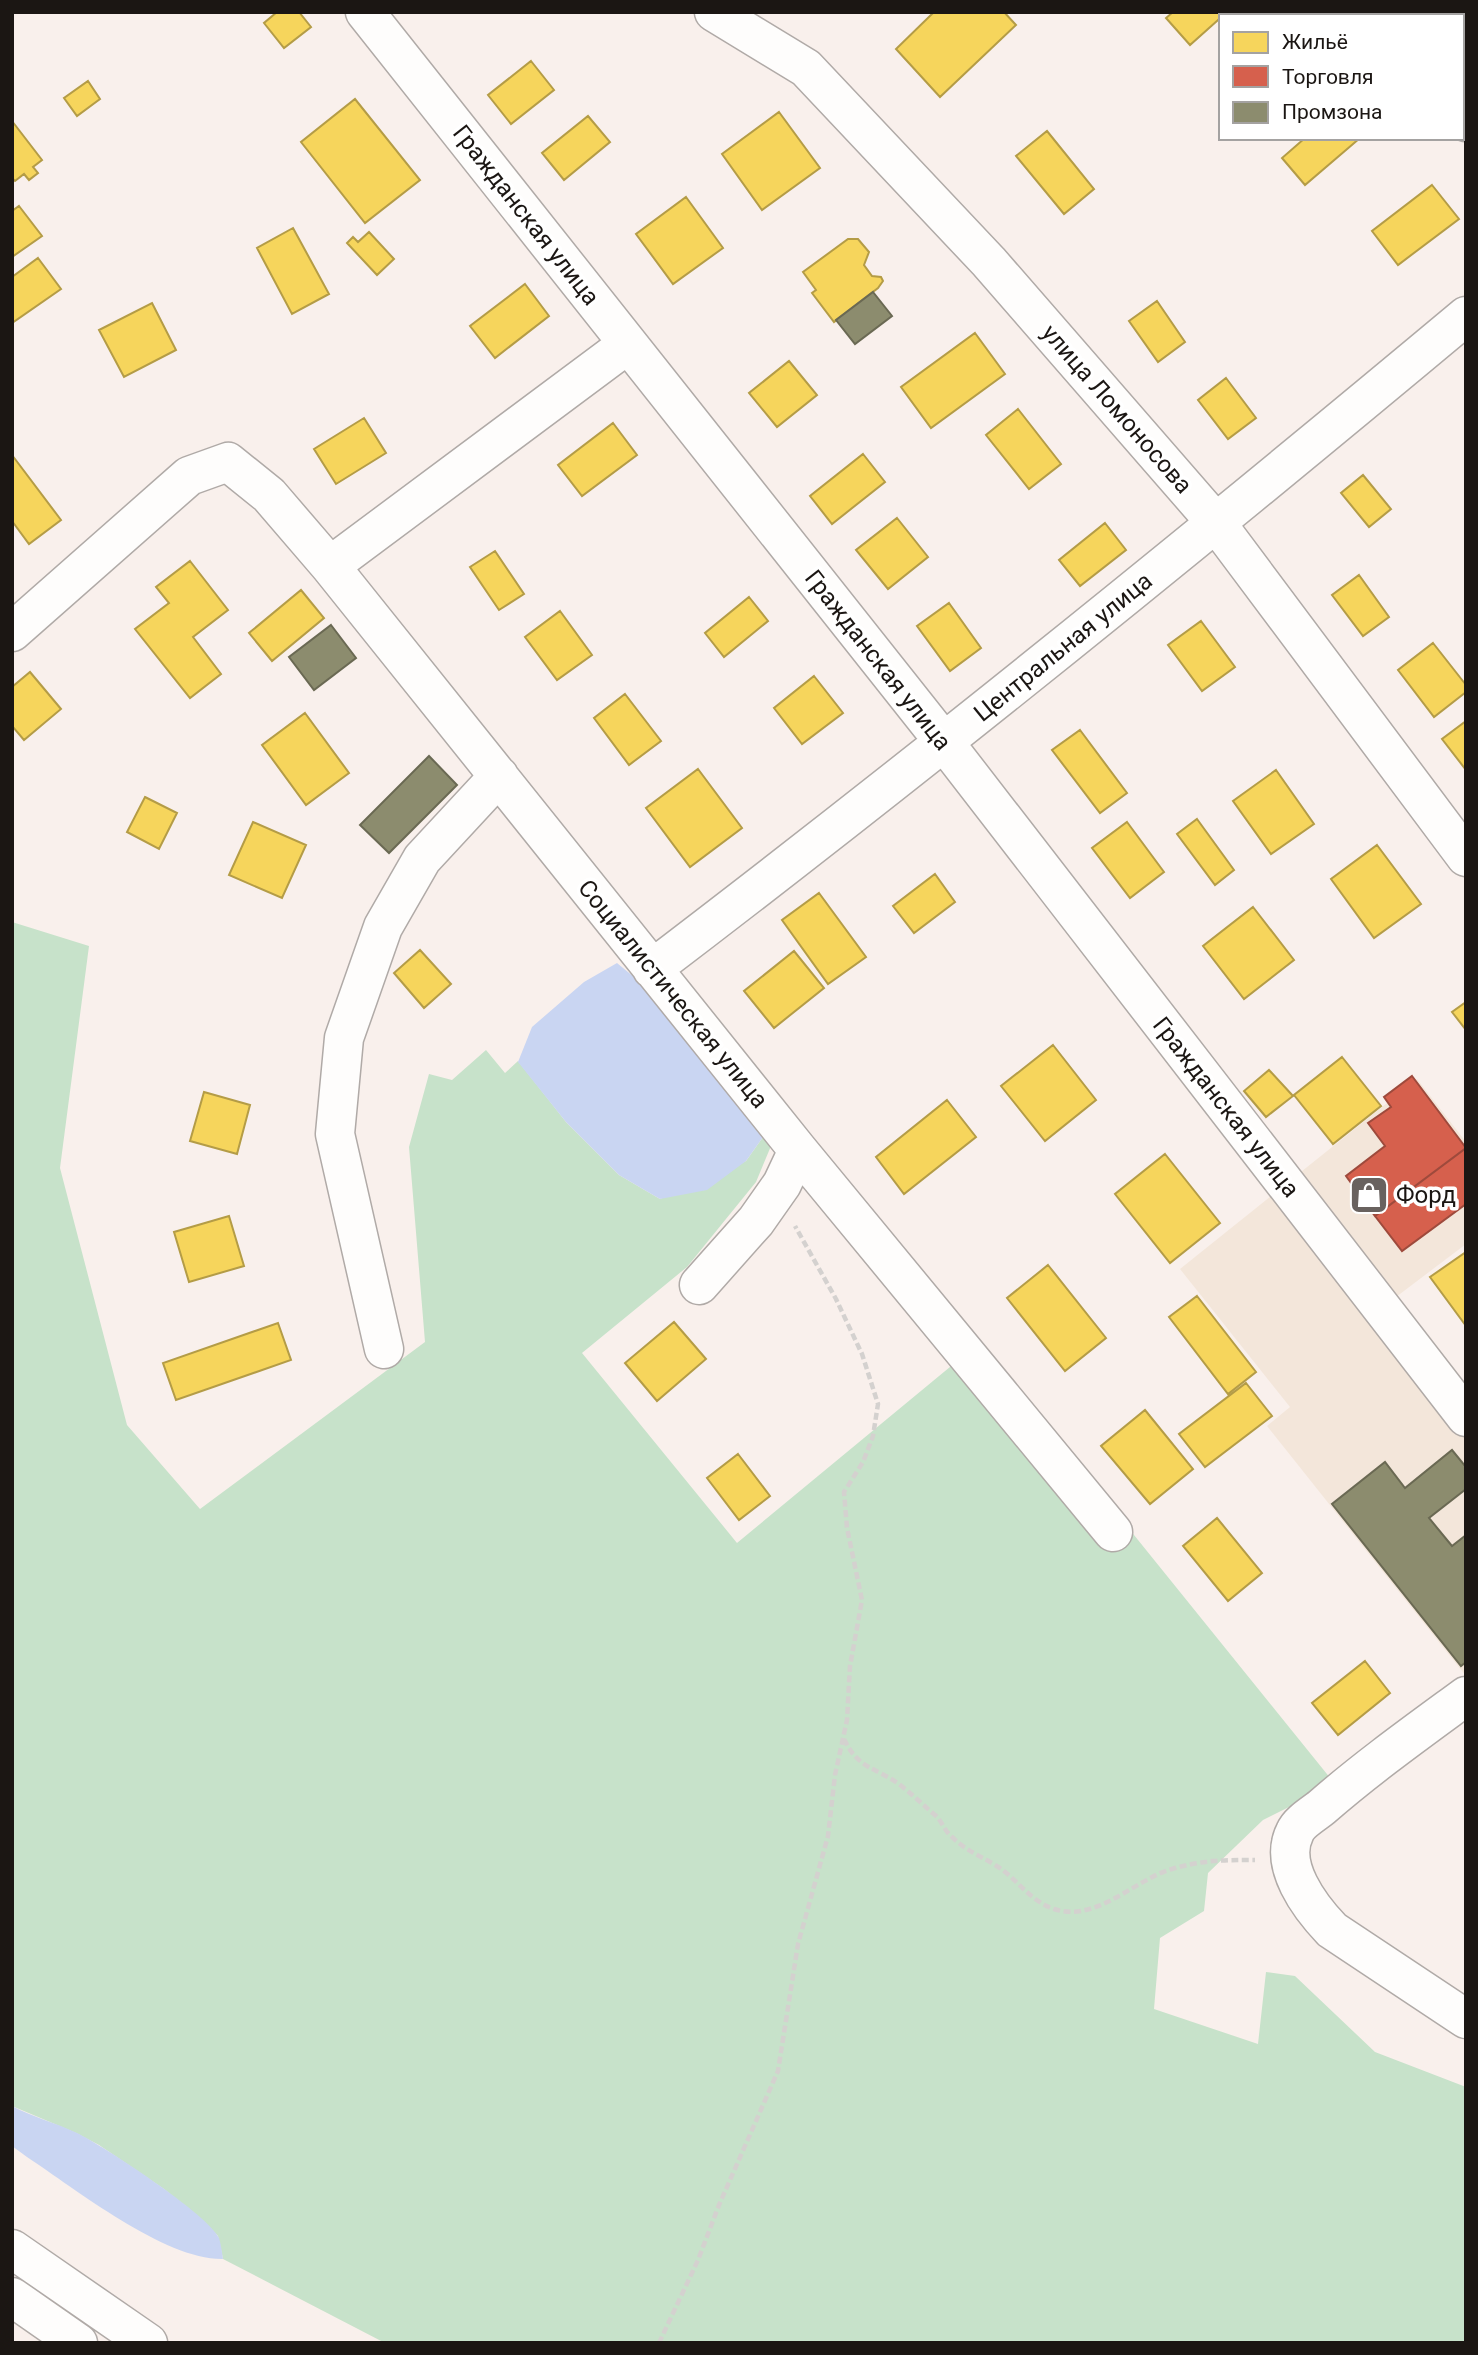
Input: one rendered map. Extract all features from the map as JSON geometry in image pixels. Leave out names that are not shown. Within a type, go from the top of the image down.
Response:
[{"type":"main road","name":"Гражданская улица","points":[[365,12],[944,742],[1466,1417]]},
{"type":"main road","name":"улица Ломоносова","points":[[714,12],[806,68],[989,261],[1217,524],[1466,857]]},
{"type":"main road","name":"Центральная улица","points":[[652,969],[944,742],[1217,524],[1466,316]]},
{"type":"main road","points":[[330,566],[628,344]]},
{"type":"main road","name":"Социалистическая улица","points":[[12,632],[189,476],[228,462],[269,495],[330,566],[798,1150],[1113,1532]]},
{"type":"main road","points":[[384,1349],[335,1134],[344,1038],[383,927],[422,859],[499,776]]},
{"type":"main road","points":[[698,1285],[756,1221],[782,1184],[798,1150]]},
{"type":"main road","points":[[1466,1696],[1364,1771],[1295,1831],[1289,1859],[1316,1913],[1332,1930],[1466,2020]]},
{"type":"main road","points":[[12,2249],[148,2343]]},
{"type":"main road","points":[[12,2297],[78,2343]]},
{"type":"path","points":[[659,2343],[698,2260],[719,2205],[778,2071],[798,1944],[828,1836],[835,1775],[847,1720],[850,1666],[862,1600],[847,1528],[845,1492],[863,1462],[873,1436],[878,1404],[862,1354],[836,1299],[795,1226],[782,1184]]},
{"type":"path","points":[[843,1738],[851,1755],[874,1772],[901,1786],[938,1817],[948,1834],[960,1844],[996,1865],[1024,1892],[1054,1909],[1079,1911],[1117,1898],[1169,1869],[1215,1859],[1289,1859]]},
{"type":"shaded area","points":[[1417,1079],[1466,1142],[1466,1244],[1396,1297],[1466,1388],[1466,1676],[1267,1426],[1290,1407],[1180,1269]]},
{"type":"green space","points":[[12,922],[89,946],[60,1168],[127,1425],[200,1509],[425,1342],[409,1147],[429,1074],[452,1080],[486,1050],[505,1073],[518,1061],[566,1122],[619,1175],[660,1199],[746,1161],[763,1137],[771,1146],[756,1182],[687,1267],[582,1353],[737,1543],[979,1343],[1335,1784],[1263,1820],[1208,1873],[1204,1911],[1160,1938],[1154,2009],[1258,2044],[1266,1972],[1295,1976],[1375,2052],[1466,2087],[1466,2343],[385,2343],[223,2259],[218,2236],[164,2189],[99,2145],[12,2106]]},
{"type":"water","points":[[617,963],[651,991],[756,1119],[763,1137],[746,1161],[707,1190],[660,1199],[619,1175],[566,1122],[518,1062],[532,1027],[584,982]]},
{"type":"water","points":[[12,2106],[77,2133],[154,2181],[211,2227],[219,2238],[223,2259],[200,2256],[149,2236],[27,2157],[12,2146]]},
{"type":"building: Жильё","points":[[277,12],[299,12],[311,27],[284,48],[264,23]]},
{"type":"building: Жильё","points":[[934,12],[1004,12],[1016,25],[940,97],[896,49]]},
{"type":"building: Жильё","points":[[1173,12],[1227,12],[1219,14],[1219,19],[1190,45],[1166,18]]},
{"type":"building: Жильё","points":[[531,61],[554,90],[511,124],[488,95]]},
{"type":"building: Жильё","points":[[88,81],[100,99],[77,116],[64,98]]},
{"type":"building: Жильё","points":[[355,99],[420,180],[365,223],[301,142]]},
{"type":"building: Жильё","points":[[779,112],[820,168],[762,210],[722,154]]},
{"type":"building: Жильё","points":[[588,116],[610,142],[564,180],[542,153]]},
{"type":"building: Жильё","points":[[12,121],[42,160],[33,167],[38,173],[29,180],[24,174],[15,181],[12,178]]},
{"type":"building: Жильё","points":[[1047,131],[1094,189],[1064,214],[1016,156]]},
{"type":"building: Жильё","points":[[1303,140],[1358,140],[1305,185],[1282,158]]},
{"type":"building: Жильё","points":[[1432,185],[1459,219],[1398,265],[1372,231]]},
{"type":"building: Жильё","points":[[686,197],[723,248],[673,284],[636,234]]},
{"type":"building: Жильё","points":[[19,206],[42,236],[12,257],[12,211]]},
{"type":"building: Жильё","points":[[293,228],[329,294],[292,314],[257,248]]},
{"type":"building: Жильё","points":[[369,232],[394,259],[377,275],[347,243],[353,237],[358,242]]},
{"type":"building: Жильё","points":[[848,239],[858,239],[869,252],[864,265],[872,276],[881,277],[883,281],[878,288],[834,322],[812,293],[816,290],[803,272]]},
{"type":"building: Жильё","points":[[38,258],[61,289],[12,323],[12,277]]},
{"type":"building: Жильё","points":[[525,284],[549,316],[495,358],[470,326]]},
{"type":"building: Жильё","points":[[1157,301],[1185,342],[1158,362],[1129,321]]},
{"type":"building: Жильё","points":[[152,303],[176,350],[124,377],[99,330]]},
{"type":"building: Жильё","points":[[975,333],[1005,374],[931,428],[901,387]]},
{"type":"building: Жильё","points":[[789,361],[817,395],[777,427],[749,393]]},
{"type":"building: Жильё","points":[[1226,378],[1256,418],[1228,439],[1198,400]]},
{"type":"building: Жильё","points":[[1018,409],[1061,464],[1029,489],[986,435]]},
{"type":"building: Жильё","points":[[364,418],[386,453],[336,484],[314,449]]},
{"type":"building: Жильё","points":[[613,423],[637,455],[582,496],[558,465]]},
{"type":"building: Жильё","points":[[863,454],[885,482],[832,524],[810,496]]},
{"type":"building: Жильё","points":[[12,455],[61,520],[29,544],[12,521]]},
{"type":"building: Жильё","points":[[1363,475],[1391,509],[1369,527],[1341,493]]},
{"type":"building: Жильё","points":[[897,518],[928,557],[888,589],[856,550]]},
{"type":"building: Жильё","points":[[1105,523],[1126,550],[1080,586],[1059,560]]},
{"type":"building: Жильё","points":[[495,551],[524,594],[499,610],[470,567]]},
{"type":"building: Жильё","points":[[190,561],[228,610],[193,637],[221,674],[190,698],[135,629],[169,603],[156,587]]},
{"type":"building: Жильё","points":[[1359,575],[1389,617],[1363,636],[1332,595]]},
{"type":"building: Жильё","points":[[301,590],[324,618],[272,661],[249,633]]},
{"type":"building: Жильё","points":[[749,597],[768,621],[724,657],[705,633]]},
{"type":"building: Жильё","points":[[949,603],[981,648],[950,671],[917,626]]},
{"type":"building: Жильё","points":[[560,611],[592,655],[557,680],[525,637]]},
{"type":"building: Жильё","points":[[1201,621],[1235,667],[1202,691],[1168,645]]},
{"type":"building: Жильё","points":[[1433,643],[1466,685],[1466,692],[1434,717],[1398,670]]},
{"type":"building: Жильё","points":[[30,672],[61,709],[24,740],[12,726],[12,687]]},
{"type":"building: Жильё","points":[[814,676],[843,713],[802,744],[774,708]]},
{"type":"building: Жильё","points":[[625,694],[661,741],[629,765],[594,718]]},
{"type":"building: Жильё","points":[[305,713],[349,773],[306,805],[262,745]]},
{"type":"building: Жильё","points":[[1466,721],[1466,770],[1442,739]]},
{"type":"building: Жильё","points":[[1080,730],[1127,793],[1100,813],[1052,750]]},
{"type":"building: Жильё","points":[[698,769],[742,828],[690,867],[646,808]]},
{"type":"building: Жильё","points":[[1276,770],[1314,824],[1271,854],[1233,801]]},
{"type":"building: Жильё","points":[[145,797],[177,813],[159,849],[127,832]]},
{"type":"building: Жильё","points":[[1197,819],[1234,870],[1215,885],[1177,834]]},
{"type":"building: Жильё","points":[[253,822],[306,845],[282,898],[229,875]]},
{"type":"building: Жильё","points":[[1127,822],[1164,872],[1130,898],[1092,848]]},
{"type":"building: Жильё","points":[[1377,845],[1421,904],[1374,938],[1331,879]]},
{"type":"building: Жильё","points":[[935,874],[955,902],[914,933],[893,906]]},
{"type":"building: Жильё","points":[[819,893],[866,957],[828,984],[782,920]]},
{"type":"building: Жильё","points":[[1253,907],[1294,960],[1244,999],[1203,946]]},
{"type":"building: Жильё","points":[[420,950],[451,984],[424,1008],[394,973]]},
{"type":"building: Жильё","points":[[794,951],[824,988],[774,1028],[744,991]]},
{"type":"building: Жильё","points":[[1466,1002],[1466,1030],[1452,1012]]},
{"type":"building: Жильё","points":[[1053,1045],[1096,1100],[1045,1141],[1001,1086]]},
{"type":"building: Жильё","points":[[1342,1057],[1381,1106],[1333,1144],[1294,1095]]},
{"type":"building: Жильё","points":[[1269,1070],[1293,1096],[1266,1117],[1244,1091]]},
{"type":"building: Жильё","points":[[204,1092],[250,1105],[237,1154],[190,1141]]},
{"type":"building: Жильё","points":[[947,1100],[976,1137],[904,1194],[876,1157]]},
{"type":"building: Жильё","points":[[1165,1154],[1220,1223],[1170,1263],[1115,1194]]},
{"type":"building: Жильё","points":[[229,1216],[244,1266],[189,1282],[174,1232]]},
{"type":"building: Жильё","points":[[1466,1252],[1466,1326],[1430,1277]]},
{"type":"building: Жильё","points":[[1048,1265],[1106,1338],[1065,1371],[1007,1298]]},
{"type":"building: Жильё","points":[[1197,1296],[1256,1372],[1228,1394],[1169,1317]]},
{"type":"building: Жильё","points":[[674,1322],[706,1359],[657,1401],[625,1363]]},
{"type":"building: Жильё","points":[[278,1323],[291,1360],[176,1400],[163,1363]]},
{"type":"building: Жильё","points":[[1246,1383],[1272,1416],[1205,1467],[1179,1434]]},
{"type":"building: Жильё","points":[[1145,1410],[1193,1469],[1150,1504],[1101,1446]]},
{"type":"building: Жильё","points":[[738,1454],[770,1496],[739,1520],[707,1478]]},
{"type":"building: Жильё","points":[[1217,1518],[1262,1573],[1228,1601],[1183,1546]]},
{"type":"building: Жильё","points":[[1365,1661],[1390,1693],[1338,1735],[1312,1703]]},
{"type":"building: Торговля","points":[[1412,1076],[1466,1148],[1375,1216],[1346,1176],[1385,1146],[1368,1123],[1391,1107],[1384,1097]]},
{"type":"building: Торговля","points":[[1466,1148],[1466,1204],[1402,1251],[1375,1216]]},
{"type":"building: Промзона","points":[[873,292],[892,316],[855,344],[836,320]]},
{"type":"building: Промзона","points":[[331,625],[356,658],[314,690],[289,657]]},
{"type":"building: Промзона","points":[[429,756],[457,785],[389,853],[360,825]]},
{"type":"building: Промзона","points":[[1452,1450],[1466,1467],[1466,1489],[1429,1518],[1452,1546],[1466,1535],[1466,1662],[1461,1666],[1332,1504],[1385,1462],[1405,1488]]},
{"type":"place","name":"Форд","points":[[1369,1195]]}]
